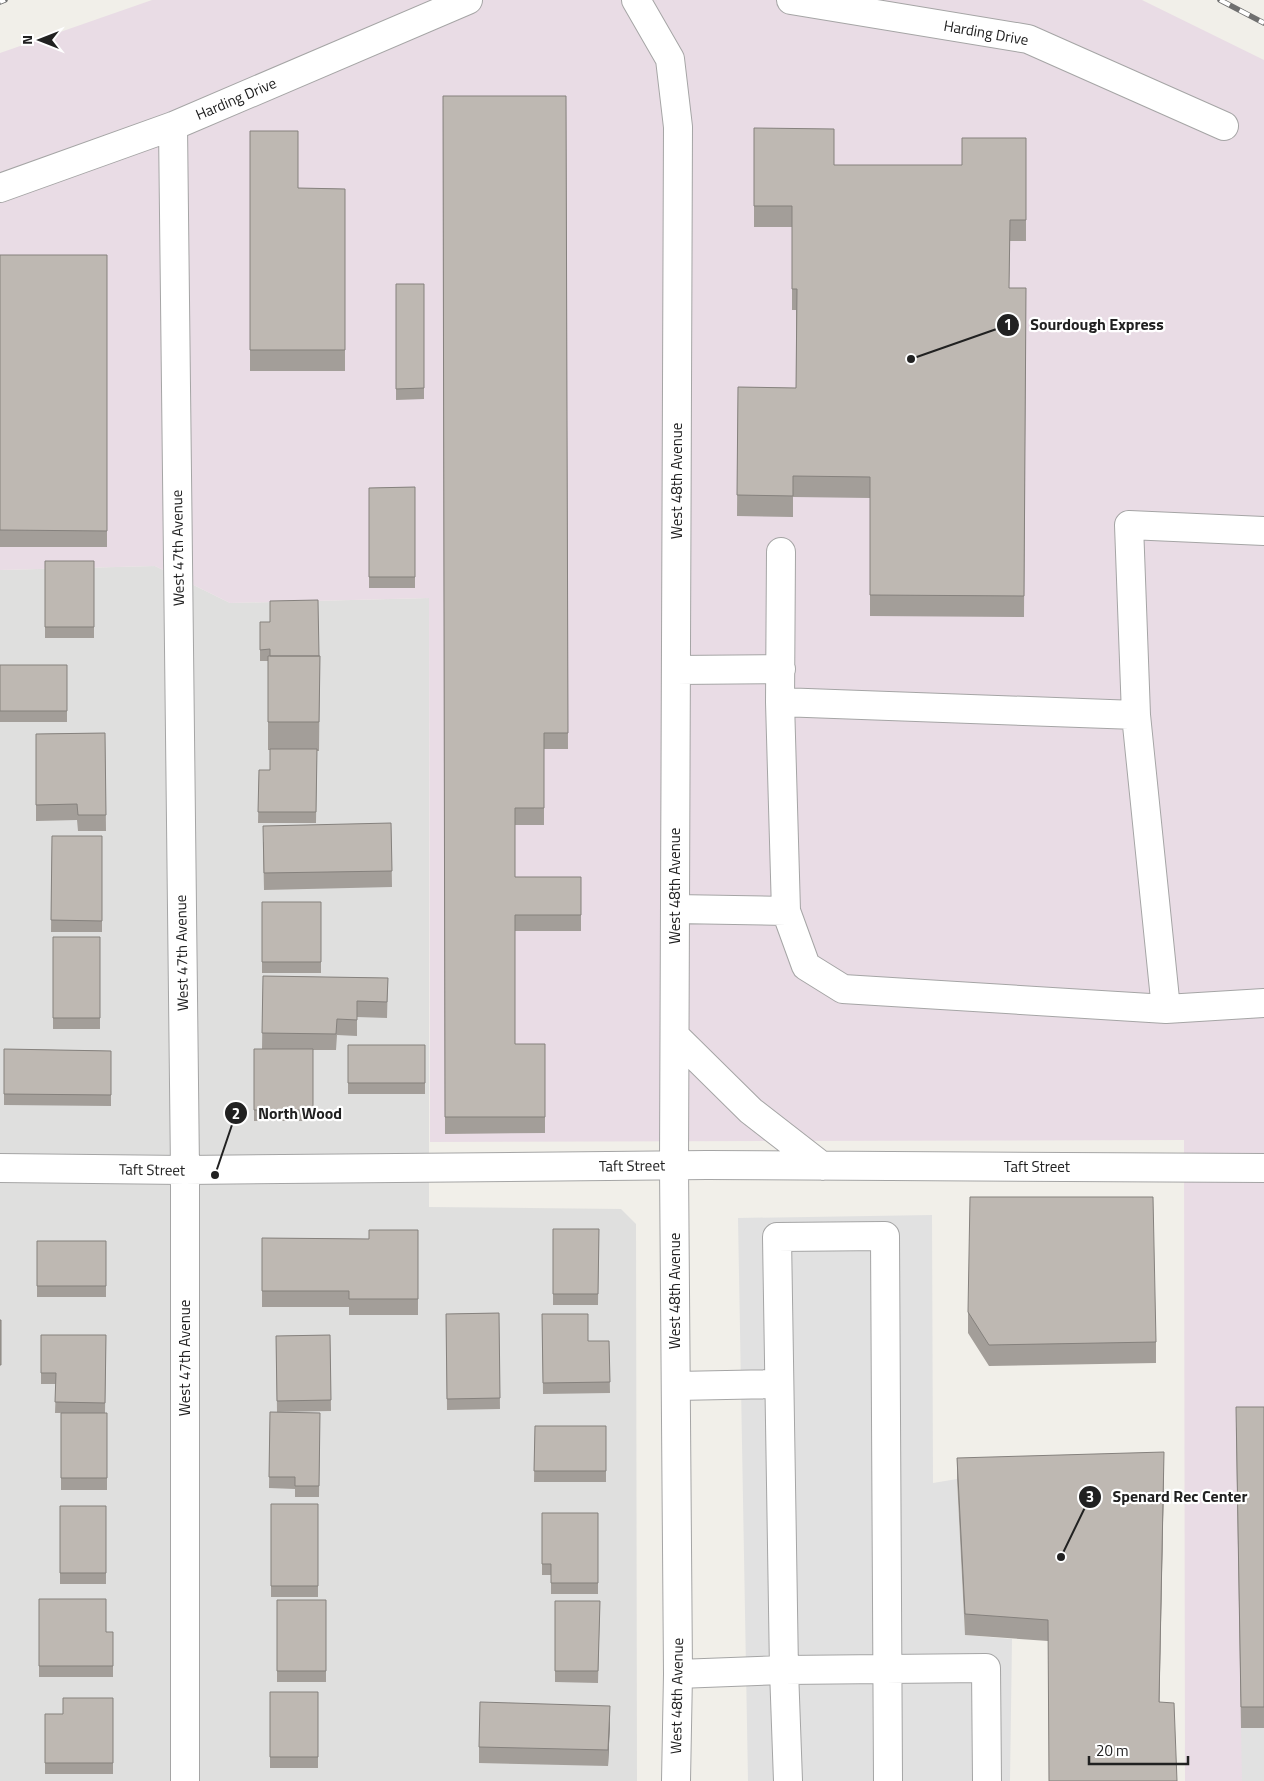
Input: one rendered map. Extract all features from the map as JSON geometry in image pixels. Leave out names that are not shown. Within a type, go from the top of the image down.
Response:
[{"type":"street","name":"Harding Drive","points":[[0,188],[173,126],[468,0]]},
{"type":"street","name":"West 48th Avenue","points":[[636,0],[670,59],[678,127],[674,1165],[678,1674],[676,1781]]},
{"type":"street","name":"Harding Drive","points":[[791,0],[1028,39],[1224,126]]},
{"type":"street","name":"West 47th Avenue","points":[[173,126],[184,1170],[186,1781]]},
{"type":"street","points":[[1166,1009],[1136,715],[1129,525],[1264,531]]},
{"type":"street","points":[[780,552],[780,702],[786,911],[806,966],[844,989],[1166,1009],[1264,1003]]},
{"type":"street","points":[[676,670],[780,669]]},
{"type":"street","points":[[780,702],[1136,715]]},
{"type":"street","points":[[675,909],[786,911]]},
{"type":"street","points":[[675,1036],[751,1111],[822,1166]]},
{"type":"street","name":"Taft Street","points":[[0,1168],[184,1170],[674,1165],[1264,1168]]},
{"type":"street","points":[[788,1781],[784,1670],[777,1237],[885,1236],[888,1781]]},
{"type":"street","points":[[676,1386],[779,1384]]},
{"type":"street","points":[[678,1674],[784,1670],[986,1668],[987,1781]]},
{"type":"shaded area","points":[[152,0],[1142,0],[1264,60],[1264,1781],[1185,1781],[1184,1140],[430,1142],[429,598],[230,603],[155,566],[0,570],[0,53]]},
{"type":"shaded area","points":[[155,566],[230,603],[429,598],[429,1207],[621,1209],[636,1224],[637,1781],[0,1781],[0,570]]},
{"type":"shaded area","points":[[932,1215],[933,1483],[957,1479],[965,1635],[1012,1639],[1010,1781],[748,1781],[738,1218]]},
{"type":"shaded area","points":[[1241,1728],[1264,1728],[1264,1781],[1242,1781]]},
{"type":"building","points":[[443,96],[566,96],[568,733],[544,733],[544,808],[515,808],[515,877],[581,877],[581,915],[515,915],[515,1044],[545,1044],[545,1117],[445,1117]]},
{"type":"building","points":[[754,128],[834,129],[834,165],[962,165],[962,138],[1026,138],[1026,220],[1010,220],[1009,288],[1026,288],[1024,596],[870,595],[870,477],[793,476],[793,496],[737,495],[738,387],[796,388],[797,289],[792,289],[792,206],[754,206]]},
{"type":"building","points":[[250,131],[298,131],[298,188],[345,189],[345,350],[250,350]]},
{"type":"building","points":[[0,255],[107,255],[107,531],[0,530]]},
{"type":"building","points":[[396,284],[424,284],[424,388],[396,389]]},
{"type":"building","points":[[415,487],[415,577],[369,577],[369,488]]},
{"type":"building","points":[[45,561],[94,561],[94,627],[45,627]]},
{"type":"building","points":[[318,600],[319,656],[270,656],[270,649],[260,650],[260,622],[270,622],[270,601]]},
{"type":"building","points":[[268,656],[320,656],[319,722],[268,722]]},
{"type":"building","points":[[0,665],[67,665],[67,711],[0,711]]},
{"type":"building","points":[[105,733],[106,815],[78,815],[77,804],[36,805],[36,734]]},
{"type":"building","points":[[270,749],[317,749],[316,812],[258,812],[259,770],[270,770]]},
{"type":"building","points":[[391,823],[392,871],[264,873],[263,826]]},
{"type":"building","points":[[52,836],[102,836],[102,921],[51,920]]},
{"type":"building","points":[[262,902],[321,902],[321,962],[262,962]]},
{"type":"building","points":[[53,937],[100,937],[100,1018],[53,1018]]},
{"type":"building","points":[[263,976],[388,978],[387,1002],[357,1001],[357,1020],[337,1019],[336,1034],[262,1033]]},
{"type":"building","points":[[348,1045],[425,1045],[425,1083],[348,1083]]},
{"type":"building","points":[[4,1049],[111,1051],[111,1095],[4,1094]]},
{"type":"building","points":[[254,1049],[313,1049],[313,1110],[254,1110]]},
{"type":"building","points":[[970,1197],[1153,1197],[1156,1342],[989,1345],[968,1312]]},
{"type":"building","points":[[553,1229],[599,1229],[598,1294],[553,1294]]},
{"type":"building","points":[[369,1230],[418,1230],[418,1299],[349,1299],[349,1291],[262,1291],[262,1238],[369,1239]]},
{"type":"building","points":[[37,1241],[106,1241],[106,1286],[37,1286]]},
{"type":"building","points":[[499,1313],[500,1398],[447,1399],[446,1314]]},
{"type":"building","points":[[542,1314],[588,1314],[588,1341],[609,1341],[610,1382],[543,1383]]},
{"type":"building","points":[[1,1320],[1,1365],[0,1365]]},
{"type":"building","points":[[41,1335],[106,1335],[105,1403],[55,1402],[56,1373],[41,1373]]},
{"type":"building","points":[[330,1335],[331,1400],[277,1401],[276,1336]]},
{"type":"building","points":[[1236,1407],[1264,1407],[1264,1707],[1241,1707]]},
{"type":"building","points":[[270,1412],[320,1413],[319,1486],[295,1486],[295,1477],[269,1477]]},
{"type":"building","points":[[61,1413],[107,1413],[107,1478],[61,1478]]},
{"type":"building","points":[[535,1426],[606,1426],[606,1471],[534,1471]]},
{"type":"building","points":[[1164,1452],[1159,1702],[1174,1703],[1177,1781],[1049,1781],[1048,1620],[965,1614],[957,1458]]},
{"type":"building","points":[[271,1504],[318,1504],[318,1586],[271,1586]]},
{"type":"building","points":[[60,1506],[106,1506],[106,1573],[60,1573]]},
{"type":"building","points":[[542,1513],[598,1513],[598,1583],[551,1583],[551,1564],[542,1564]]},
{"type":"building","points":[[39,1599],[106,1599],[106,1632],[113,1632],[113,1666],[39,1666]]},
{"type":"building","points":[[277,1600],[326,1600],[326,1671],[277,1671]]},
{"type":"building","points":[[555,1601],[600,1601],[598,1671],[555,1671]]},
{"type":"building","points":[[270,1692],[318,1692],[318,1757],[270,1757]]},
{"type":"building","points":[[63,1698],[113,1698],[113,1763],[45,1763],[45,1714],[63,1714]]},
{"type":"building","points":[[480,1702],[610,1706],[608,1750],[479,1747]]},
{"type":"railway","points":[[0,2],[5,0]]},
{"type":"railway","points":[[1220,0],[1264,23]]},
{"type":"place","name":"Sourdough Express","points":[[911,359]]},
{"type":"place","name":"North Wood","points":[[215,1175]]},
{"type":"place","name":"Spenard Rec Center","points":[[1061,1557]]}]
